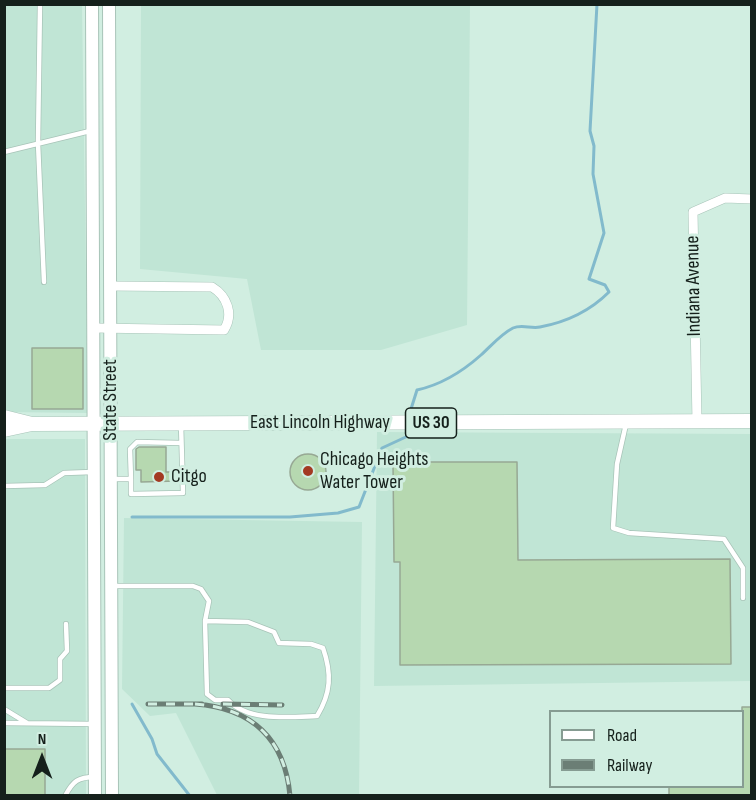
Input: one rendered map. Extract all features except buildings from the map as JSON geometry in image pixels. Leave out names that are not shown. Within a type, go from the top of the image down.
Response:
[{"type":"main road","name":"East Lincoln Highway","points":[[4,417],[32,424]]},
{"type":"main road","name":"East Lincoln Highway","points":[[4,430],[32,424],[752,421]]},
{"type":"street","name":"State Street","points":[[92,4],[95,795]]},
{"type":"street","name":"State Street","points":[[109,4],[112,795]]},
{"type":"street","name":"Indiana Avenue","points":[[697,422],[693,212],[725,198],[752,199]]},
{"type":"street","points":[[95,327],[224,330],[228,325],[228,302],[222,293],[212,287],[110,286]]},
{"type":"lane","points":[[40,4],[38,143],[44,282]]},
{"type":"lane","points":[[4,152],[93,130]]},
{"type":"lane","points":[[627,422],[616,464],[613,528],[629,533],[724,539],[743,567],[743,598]]},
{"type":"lane","points":[[136,424],[137,442]]},
{"type":"lane","points":[[180,424],[181,442],[183,494],[131,494],[130,449],[137,442],[181,442]]},
{"type":"lane","points":[[4,486],[45,485],[64,473],[95,472]]},
{"type":"lane","points":[[111,479],[131,479]]},
{"type":"lane","points":[[112,586],[193,586],[201,589],[209,601],[205,621],[207,694],[215,700],[228,700],[239,709],[250,713],[317,716],[326,701],[329,689],[330,669],[323,648],[311,644],[279,643],[274,632],[248,622],[205,621]]},
{"type":"lane","points":[[4,688],[49,688],[60,680],[60,660],[67,651],[66,624]]},
{"type":"lane","points":[[4,709],[28,723]]},
{"type":"lane","points":[[4,723],[95,724]]},
{"type":"lane","points":[[65,795],[71,784],[79,778],[95,777]]},
{"type":"shaded area","points":[[5,5],[82,5],[88,413],[5,412]]},
{"type":"shaded area","points":[[141,5],[470,5],[467,325],[381,350],[261,350],[247,279],[140,269]]},
{"type":"shaded area","points":[[377,432],[751,434],[751,681],[374,686]]},
{"type":"shaded area","points":[[4,439],[85,439],[86,795],[5,795]]},
{"type":"shaded area","points":[[124,518],[362,522],[359,795],[217,795],[176,713],[150,716],[122,689]]},
{"type":"waterway","points":[[411,409],[417,390],[434,385],[459,372],[513,328],[540,327],[569,319],[594,305],[609,292],[605,285],[589,279],[604,233],[593,174],[594,146],[590,131],[597,4]]},
{"type":"waterway","points":[[132,517],[290,517],[338,513],[359,507],[382,448],[408,436]]},
{"type":"waterway","points":[[132,704],[152,739],[157,754],[190,796]]},
{"type":"railway","points":[[148,704],[202,704]]},
{"type":"railway","points":[[195,704],[233,712],[262,730],[273,743],[281,758],[290,796]]},
{"type":"railway","points":[[223,704],[282,705]]},
{"type":"place","name":"Chicago Heights Water Tower","points":[[308,471]]},
{"type":"place","name":"Citgo","points":[[159,477]]}]
